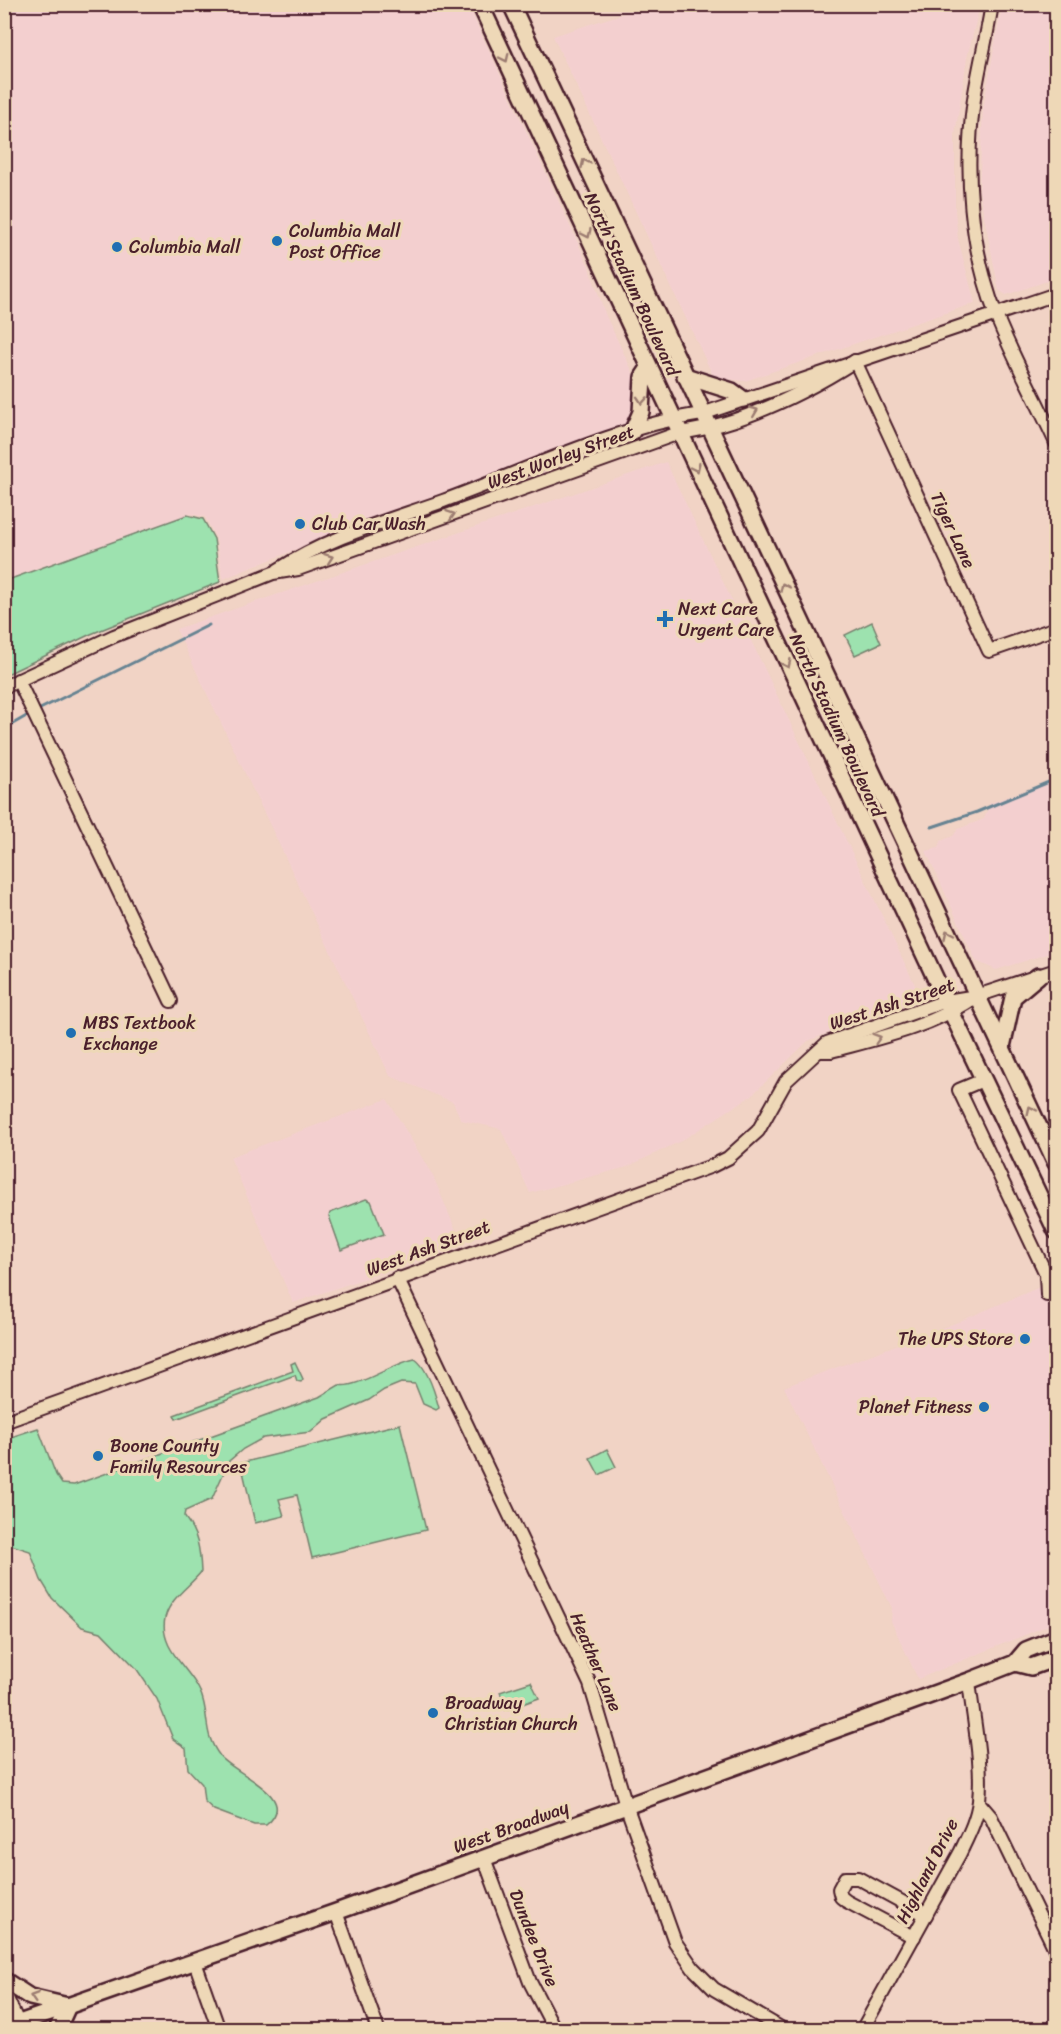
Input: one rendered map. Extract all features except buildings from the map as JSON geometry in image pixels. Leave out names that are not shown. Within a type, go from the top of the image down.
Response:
[{"type":"main road","name":"North Stadium Boulevard","points":[[480,4],[679,434],[1056,1231]]},
{"type":"main road","name":"North Stadium Boulevard","points":[[511,4],[1056,1163]]},
{"type":"main road","points":[[633,432],[641,412],[644,378],[649,368]]},
{"type":"main road","points":[[685,376],[732,391],[744,399]]},
{"type":"main road","points":[[1002,1047],[1013,997],[1038,976]]},
{"type":"main road","name":"West Broadway","points":[[14,2027],[969,1681],[1016,1663],[1026,1650],[1056,1638]]},
{"type":"main road","name":"West Broadway","points":[[1016,1663],[1031,1667],[1056,1658]]},
{"type":"main road","points":[[4,1980],[30,1997],[68,2006],[57,2030]]},
{"type":"street","points":[[992,4],[974,99],[970,182],[973,227],[983,274],[996,315],[1056,443]]},
{"type":"street","name":"West Worley Street","points":[[4,687],[114,636],[273,573],[330,542],[544,461],[672,418],[702,414],[1056,294]]},
{"type":"street","name":"West Worley Street","points":[[273,573],[298,569],[679,434],[710,429],[811,389],[855,361]]},
{"type":"street","name":"Tiger Lane","points":[[855,361],[989,651],[1056,628]]},
{"type":"street","points":[[18,680],[171,1001]]},
{"type":"street","name":"West Ash Street","points":[[4,1422],[712,1166],[728,1158],[758,1131],[786,1081],[827,1043],[949,1007],[1056,970]]},
{"type":"street","points":[[983,1080],[959,1090],[1046,1274],[1047,1295]]},
{"type":"street","name":"Heather Lane","points":[[397,1278],[590,1684],[626,1805],[675,1942],[693,1968],[714,1989],[784,2030]]},
{"type":"street","name":"Highland Drive","points":[[862,2030],[960,1853],[979,1803],[980,1781],[969,1681]]},
{"type":"street","points":[[979,1803],[991,1817],[1056,1951]]},
{"type":"street","name":"Dundee Drive","points":[[484,1858],[530,1982],[555,2030]]},
{"type":"street","points":[[914,1937],[846,1901],[841,1897],[841,1883],[845,1878],[858,1878],[926,1915]]},
{"type":"street","points":[[336,1912],[378,2030]]},
{"type":"street","points":[[195,1962],[219,2030]]},
{"type":"street","points":[[4,1992],[14,2027]]},
{"type":"shaded area","name":"Columbia Mall","points":[[4,5],[468,5],[589,267],[606,316],[637,381],[633,416],[624,425],[369,520],[223,579],[216,539],[205,517],[190,514],[5,580]]},
{"type":"shaded area","points":[[650,5],[980,5],[967,58],[955,135],[955,211],[958,239],[975,303],[745,381],[714,378],[553,36]]},
{"type":"shaded area","points":[[1002,5],[1056,5],[1056,278],[1006,295],[999,290],[979,191],[983,109]]},
{"type":"shaded area","points":[[666,462],[917,989],[910,1001],[808,1041],[751,1096],[681,1141],[627,1167],[530,1193],[501,1129],[461,1120],[453,1102],[390,1076],[176,629]]},
{"type":"shaded area","points":[[1056,779],[1056,951],[996,970],[976,961],[926,851],[938,848],[941,841],[953,836],[958,829],[984,819],[990,803]]},
{"type":"shaded area","points":[[387,1099],[433,1176],[462,1245],[293,1303],[230,1157]]},
{"type":"shaded area","points":[[1056,1280],[1056,1622],[918,1679],[891,1621],[892,1608],[784,1387],[958,1322]]},
{"type":"green space","points":[[187,515],[203,519],[214,539],[220,582],[91,634],[5,675],[5,581]]},
{"type":"green space","points":[[872,622],[881,643],[855,655],[845,635]]},
{"type":"green space","points":[[366,1199],[371,1201],[384,1234],[341,1250],[329,1216],[330,1213]]},
{"type":"green space","points":[[415,1359],[430,1381],[439,1408],[436,1410],[423,1404],[415,1384],[401,1383],[326,1419],[311,1432],[263,1438],[243,1449],[229,1461],[212,1499],[185,1511],[184,1516],[197,1542],[201,1572],[175,1599],[167,1611],[164,1630],[167,1641],[199,1690],[205,1708],[209,1735],[220,1756],[262,1787],[276,1805],[275,1815],[266,1825],[254,1825],[214,1810],[204,1801],[202,1784],[188,1769],[186,1748],[173,1739],[157,1699],[136,1668],[101,1632],[82,1627],[52,1598],[41,1580],[30,1551],[5,1543],[5,1439],[38,1428],[56,1475],[62,1484],[74,1485],[319,1397],[339,1385],[365,1380]]},
{"type":"green space","points":[[295,1362],[303,1379],[301,1382],[297,1381],[295,1375],[176,1419],[174,1415],[293,1371],[291,1364]]},
{"type":"green space","points":[[400,1424],[426,1530],[312,1558],[297,1495],[279,1499],[284,1516],[255,1523],[241,1463]]},
{"type":"green space","points":[[607,1449],[616,1467],[599,1475],[590,1458]]},
{"type":"green space","points":[[531,1682],[539,1698],[506,1710],[500,1692]]},
{"type":"waterway","points":[[36,711],[209,625]]},
{"type":"waterway","points":[[4,729],[30,714]]},
{"type":"waterway","points":[[932,827],[977,812],[1056,779]]},
{"type":"place","name":"Columbia Mall Post Office","points":[[277,241]]},
{"type":"place","name":"Columbia Mall","points":[[117,247]]},
{"type":"place","name":"Club Car Wash","points":[[300,524]]},
{"type":"place","name":"Next Care Urgent Care","points":[[665,619]]},
{"type":"place","name":"MBS Textbook Exchange","points":[[71,1033]]},
{"type":"place","name":"The UPS Store","points":[[1025,1339]]},
{"type":"place","name":"Planet Fitness","points":[[984,1407]]},
{"type":"place","name":"Boone County Family Resources","points":[[98,1456]]},
{"type":"place","name":"Broadway Christian Church","points":[[433,1713]]}]
